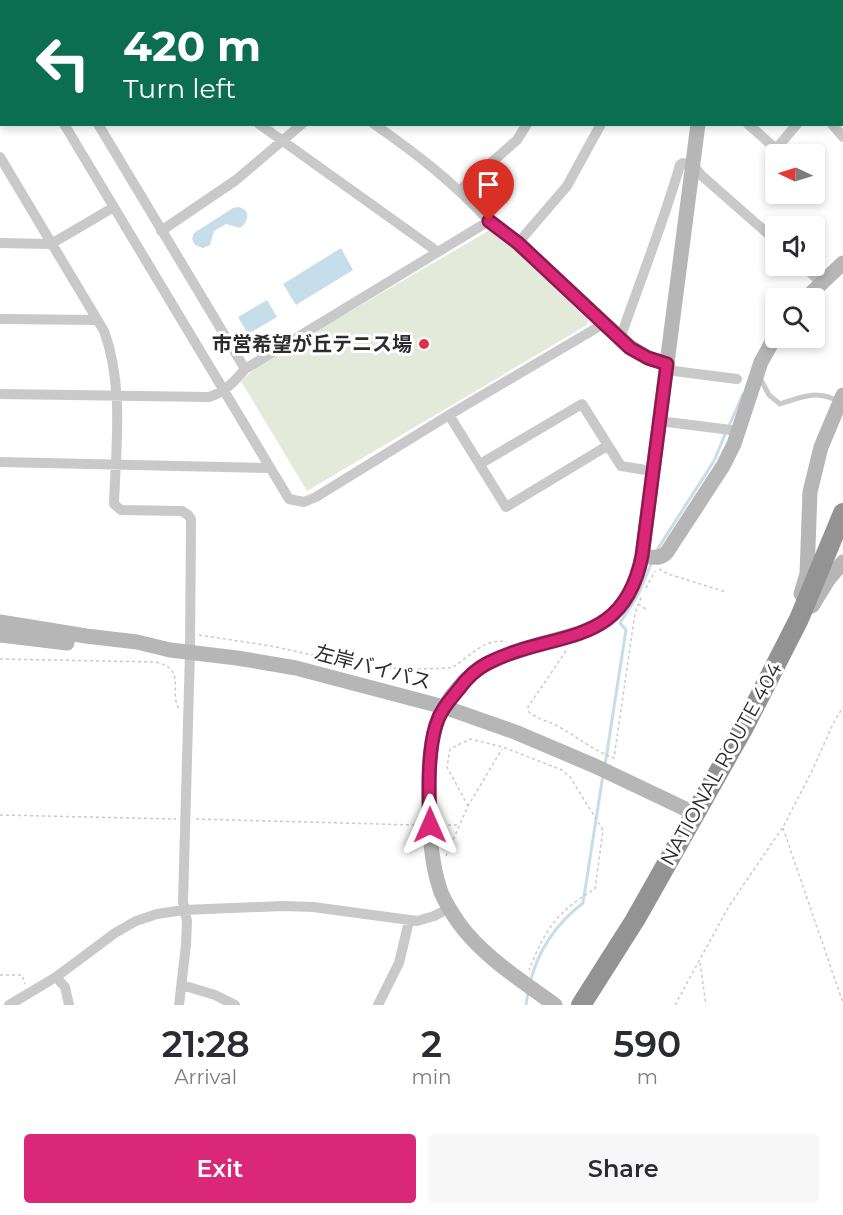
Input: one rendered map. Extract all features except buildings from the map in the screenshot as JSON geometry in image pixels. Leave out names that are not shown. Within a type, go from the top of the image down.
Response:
[{"type":"highway","name":"NATIONAL ROUTE 404","points":[[581,1005],[635,920],[768,681],[799,618],[843,513]]},
{"type":"street","points":[[65,126],[268,468],[289,499],[297,502],[310,500],[604,323]]},
{"type":"street","points":[[99,126],[245,369]]},
{"type":"street","points":[[262,126],[438,252]]},
{"type":"street","points":[[162,231],[236,180],[300,126]]},
{"type":"street","points":[[377,126],[460,190],[489,221],[518,243],[620,339],[666,367],[737,380]]},
{"type":"street","points":[[460,190],[518,140],[526,126]]},
{"type":"street","points":[[518,243],[567,186],[600,126]]},
{"type":"street","points":[[555,1005],[481,948],[467,934],[440,889],[433,865],[430,825],[430,777],[434,737],[444,707],[475,671],[487,663],[517,651],[566,638],[597,626],[614,614],[637,578],[642,556],[698,126]]},
{"type":"street","points":[[750,126],[776,149],[795,126]]},
{"type":"street","points":[[0,157],[4,172],[104,331],[112,354],[116,395],[114,504],[121,510],[182,511],[191,519],[183,902],[186,929],[182,985],[178,1005]]},
{"type":"street","points":[[620,339],[668,208],[680,165],[694,166],[701,175],[765,231]]},
{"type":"street","points":[[0,243],[51,244],[114,207]]},
{"type":"street","points":[[0,394],[209,397],[223,390],[245,369],[489,221]]},
{"type":"street","points":[[817,288],[843,263]]},
{"type":"street","points":[[814,276],[822,283]]},
{"type":"street","points":[[0,319],[97,320]]},
{"type":"street","points":[[642,556],[658,558],[667,552],[723,466],[739,431],[757,374],[770,348]]},
{"type":"street","points":[[768,681],[795,613],[807,574],[810,492],[821,447],[842,401]]},
{"type":"street","points":[[480,464],[582,404],[621,466],[652,471]]},
{"type":"street","points":[[449,415],[506,507],[607,446]]},
{"type":"street","points":[[659,421],[739,431]]},
{"type":"street","points":[[0,462],[268,468]]},
{"type":"street","points":[[768,681],[828,580],[843,562]]},
{"type":"street","name":"左岸バイパス","points":[[0,622],[137,642],[163,649]]},
{"type":"street","name":"左岸バイパス","points":[[0,635],[87,645],[190,652],[296,668],[444,707],[515,732],[595,766],[696,814]]},
{"type":"street","points":[[9,1005],[56,977],[115,933],[136,921],[157,914],[184,910],[313,906],[409,921],[424,920],[450,908]]},
{"type":"street","points":[[378,1005],[396,970],[409,921]]},
{"type":"street","points":[[56,977],[64,987],[69,1005]]},
{"type":"street","points":[[182,985],[215,995],[234,1005]]},
{"type":"lane","points":[[757,374],[769,395],[780,404],[813,394],[842,401]]},
{"type":"path","points":[[566,638],[566,650],[528,707],[528,711],[532,716],[562,728],[600,753],[614,758],[635,613],[656,567],[668,574],[726,592]]},
{"type":"path","points":[[194,634],[271,646],[373,668],[449,669],[482,646],[502,640],[517,651]]},
{"type":"path","points":[[0,659],[163,664],[176,678],[175,703],[177,708],[187,716]]},
{"type":"path","points":[[675,1005],[729,906],[783,827],[843,707]]},
{"type":"path","points":[[468,806],[447,766],[450,749],[470,739],[503,747],[562,770],[570,777],[603,830],[594,889],[575,900],[550,926],[524,982]]},
{"type":"path","points":[[446,857],[468,806],[503,747]]},
{"type":"path","points":[[0,815],[460,825]]},
{"type":"path","points":[[783,827],[843,1003]]},
{"type":"path","points":[[700,962],[706,1005]]},
{"type":"path","points":[[0,975],[22,975],[30,994]]},
{"type":"green space","name":"市営希望が丘テニス場","points":[[490,230],[497,230],[588,320],[587,325],[307,491],[241,381],[261,363]]},
{"type":"water","points":[[238,207],[247,213],[247,219],[240,228],[226,224],[214,231],[210,245],[203,248],[195,245],[192,239],[194,233]]},
{"type":"water","points":[[341,248],[353,270],[296,305],[283,284]]},
{"type":"water","points":[[267,300],[277,317],[248,334],[238,317]]},
{"type":"waterway","points":[[729,426],[743,394]]},
{"type":"waterway","points":[[655,553],[714,461],[726,432]]},
{"type":"waterway","points":[[605,765],[626,630],[620,623],[638,595],[652,562]]},
{"type":"waterway","points":[[530,983],[543,948],[557,928],[583,903],[603,775]]},
{"type":"waterway","points":[[526,1005],[528,992]]},
{"type":"place","name":"市営希望が丘テニス場","points":[[424,344]]},
{"type":"route","points":[[430,825],[430,777],[436,726],[444,707],[468,677],[487,663],[517,651],[559,640],[597,626],[608,620],[628,597],[637,578],[642,556],[667,364],[658,363],[630,348],[518,243],[489,221]]}]
